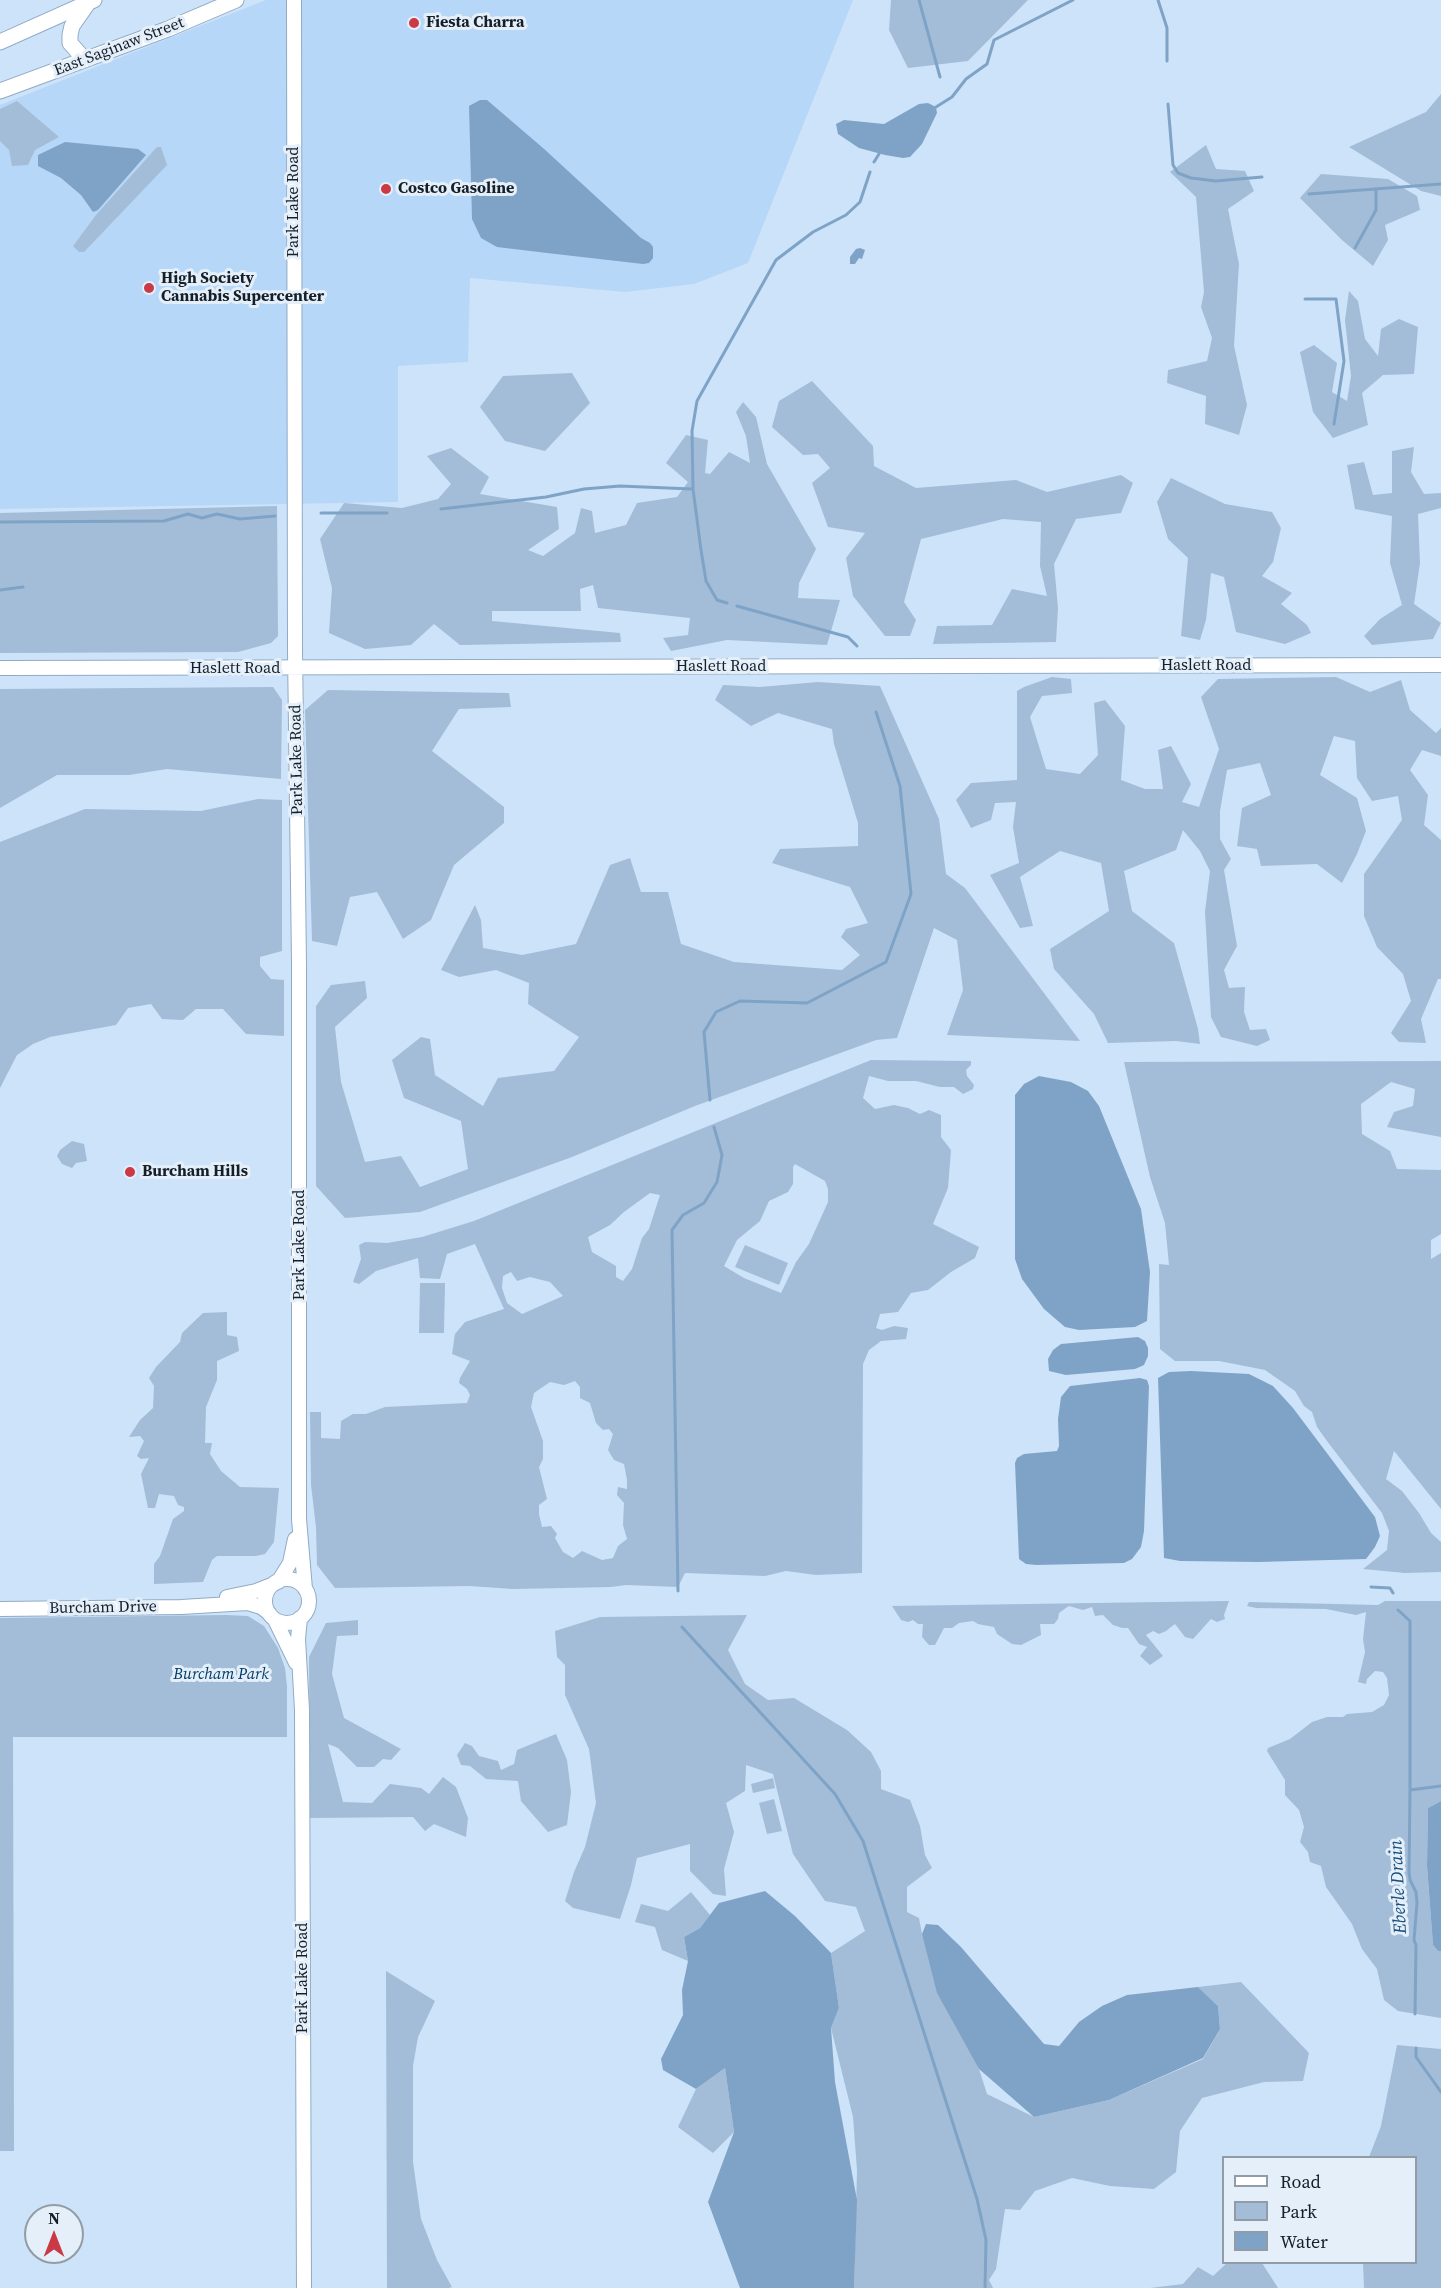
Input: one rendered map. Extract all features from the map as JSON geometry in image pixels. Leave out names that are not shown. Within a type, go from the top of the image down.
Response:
[{"type":"main road","name":"East Saginaw Street","points":[[0,91],[168,29],[236,0]]},
{"type":"main road","points":[[85,60],[70,43],[70,35],[72,26],[91,2]]},
{"type":"main road","points":[[0,42],[91,2]]},
{"type":"street","name":"Park Lake Road","points":[[294,0],[295,669],[300,963],[299,1519],[305,1589]]},
{"type":"street","name":"Haslett Road","points":[[0,668],[1441,665]]},
{"type":"street","name":"Park Lake Road","points":[[276,1583],[290,1563],[299,1519]]},
{"type":"street","points":[[293,1580],[305,1589],[309,1605],[300,1618],[286,1623],[272,1616],[265,1600],[267,1593],[276,1583],[293,1580]]},
{"type":"street","name":"Burcham Drive","points":[[206,1604],[256,1591],[276,1583]]},
{"type":"street","name":"Burcham Drive","points":[[0,1609],[255,1604],[272,1616]]},
{"type":"street","name":"Park Lake Road","points":[[272,1616],[299,1669]]},
{"type":"street","name":"Park Lake Road","points":[[300,1618],[298,1639],[302,1696],[304,2288]]},
{"type":"shaded area","points":[[266,0],[853,0],[748,263],[694,284],[625,292],[470,278],[468,362],[398,366],[398,502],[0,509],[0,105]]},
{"type":"green space","points":[[891,0],[1028,0],[968,61],[908,68],[889,30]]},
{"type":"green space","points":[[1441,94],[1441,196],[1421,191],[1349,147],[1426,112]]},
{"type":"green space","points":[[17,101],[59,137],[35,150],[28,165],[12,166],[9,150],[0,141],[0,109]]},
{"type":"green space","points":[[1206,145],[1216,169],[1245,171],[1254,191],[1228,209],[1239,264],[1234,346],[1247,405],[1239,435],[1205,424],[1206,396],[1167,383],[1168,370],[1207,361],[1212,338],[1201,307],[1204,292],[1196,197],[1170,172]]},
{"type":"green space","points":[[157,147],[161,147],[167,165],[84,252],[79,252],[73,246],[96,215]]},
{"type":"green space","points":[[1321,174],[1388,179],[1417,196],[1420,210],[1385,225],[1388,240],[1373,266],[1342,240],[1300,198]]},
{"type":"green space","points":[[1349,291],[1358,301],[1365,339],[1378,356],[1381,329],[1399,319],[1418,327],[1414,374],[1383,375],[1362,393],[1368,425],[1333,438],[1313,412],[1300,352],[1314,345],[1337,363],[1332,392],[1347,401],[1351,376],[1345,320]]},
{"type":"green space","points":[[572,373],[590,403],[545,451],[505,441],[480,407],[503,376]]},
{"type":"green space","points":[[812,381],[873,446],[874,466],[916,488],[1016,480],[1047,492],[1121,475],[1133,483],[1121,513],[1076,519],[1054,564],[1058,608],[1056,642],[933,644],[937,626],[992,625],[1012,589],[1047,596],[1040,566],[1041,522],[1003,519],[921,539],[904,602],[916,620],[910,636],[885,636],[853,596],[846,558],[865,533],[828,527],[812,483],[830,468],[818,454],[803,455],[772,427],[779,401]]},
{"type":"green space","points":[[743,402],[756,417],[767,464],[816,549],[799,583],[798,598],[840,600],[827,645],[727,640],[671,651],[663,638],[688,635],[690,618],[598,608],[593,585],[580,589],[581,611],[492,611],[492,621],[620,633],[621,642],[460,645],[434,624],[411,645],[365,649],[329,633],[332,588],[320,539],[344,503],[402,508],[438,499],[451,484],[427,456],[451,448],[489,477],[480,494],[557,507],[559,529],[528,550],[543,556],[575,533],[581,508],[592,511],[595,533],[626,525],[637,503],[677,497],[688,482],[666,463],[686,435],[708,440],[705,473],[710,474],[729,452],[750,463],[746,436],[736,412]]},
{"type":"green space","points":[[1414,447],[1411,472],[1424,494],[1441,493],[1441,508],[1418,514],[1420,563],[1414,604],[1441,623],[1433,639],[1372,645],[1364,636],[1380,619],[1402,605],[1390,563],[1392,516],[1355,509],[1347,465],[1364,462],[1373,495],[1392,493],[1392,451]]},
{"type":"green space","points":[[1171,478],[1225,504],[1272,512],[1281,528],[1273,562],[1262,576],[1292,593],[1281,604],[1307,625],[1311,633],[1285,644],[1236,632],[1224,577],[1211,573],[1206,620],[1200,640],[1181,636],[1188,558],[1168,539],[1157,502]]},
{"type":"green space","points":[[277,506],[278,636],[271,643],[238,652],[0,653],[0,513]]},
{"type":"green space","points":[[1052,677],[1071,679],[1072,693],[1042,696],[1030,717],[1046,769],[1080,774],[1098,755],[1094,703],[1105,700],[1125,726],[1121,780],[1145,789],[1163,789],[1158,750],[1171,746],[1191,784],[1182,802],[1199,807],[1219,749],[1201,697],[1218,679],[1336,677],[1370,692],[1401,680],[1410,710],[1436,733],[1441,728],[1441,756],[1422,750],[1410,770],[1428,795],[1424,825],[1441,840],[1441,979],[1438,979],[1421,1019],[1426,1043],[1399,1042],[1391,1033],[1411,1001],[1403,974],[1377,947],[1364,916],[1364,874],[1402,820],[1398,796],[1372,801],[1357,778],[1355,741],[1334,736],[1320,775],[1357,798],[1366,831],[1342,883],[1317,864],[1261,866],[1257,849],[1237,846],[1242,808],[1271,795],[1260,763],[1227,770],[1220,811],[1220,839],[1231,859],[1224,870],[1237,946],[1224,970],[1229,988],[1245,987],[1244,1012],[1250,1030],[1266,1029],[1270,1040],[1257,1046],[1221,1037],[1211,1017],[1205,912],[1210,871],[1200,851],[1183,830],[1176,850],[1124,871],[1132,911],[1174,943],[1198,1029],[1200,1044],[1176,1041],[1108,1043],[1094,1014],[1054,969],[1050,949],[1109,911],[1101,863],[1060,851],[1020,877],[1033,926],[1020,928],[990,875],[1019,863],[1013,827],[1016,802],[995,803],[991,820],[971,828],[956,800],[971,783],[1017,780],[1017,691]]},
{"type":"green space","points":[[818,682],[880,686],[939,819],[946,874],[965,888],[1080,1041],[947,1035],[963,990],[957,940],[934,928],[897,1038],[876,1040],[695,1106],[572,1157],[420,1212],[345,1218],[316,1186],[316,1006],[331,985],[365,981],[367,998],[335,1027],[341,1082],[365,1162],[401,1156],[420,1187],[468,1169],[461,1121],[404,1098],[392,1060],[421,1037],[430,1039],[435,1075],[483,1106],[498,1078],[554,1071],[579,1037],[528,1004],[529,983],[496,970],[459,977],[441,970],[475,905],[481,920],[483,948],[522,955],[576,944],[610,865],[630,858],[641,892],[668,892],[681,944],[734,962],[842,970],[860,955],[841,937],[846,929],[868,923],[850,887],[772,863],[780,849],[858,846],[858,823],[834,744],[832,729],[778,713],[751,726],[715,700],[723,685],[760,687]]},
{"type":"green space","points":[[273,687],[282,700],[281,779],[167,769],[129,775],[57,775],[0,808],[0,689]]},
{"type":"green space","points":[[328,690],[509,693],[511,707],[459,709],[432,751],[504,807],[504,823],[454,865],[431,920],[403,939],[377,892],[350,897],[337,946],[312,941],[305,710]]},
{"type":"green space","points":[[258,799],[282,800],[282,951],[260,957],[260,966],[271,979],[284,980],[284,1036],[246,1034],[223,1009],[196,1009],[183,1020],[162,1019],[151,1004],[128,1008],[116,1025],[50,1037],[33,1044],[17,1055],[0,1088],[0,842],[85,809],[201,811]]},
{"type":"green space","points":[[871,1060],[971,1061],[971,1065],[966,1070],[967,1076],[974,1085],[973,1089],[963,1094],[954,1087],[940,1087],[916,1081],[888,1081],[869,1076],[863,1098],[875,1109],[894,1105],[920,1114],[929,1110],[941,1115],[941,1137],[951,1150],[948,1188],[933,1224],[979,1247],[975,1258],[951,1272],[928,1290],[911,1293],[898,1312],[880,1314],[876,1328],[882,1330],[894,1326],[908,1328],[906,1339],[881,1341],[869,1350],[863,1364],[862,1573],[816,1575],[786,1571],[765,1576],[685,1573],[678,1587],[626,1585],[513,1589],[469,1586],[335,1588],[317,1565],[316,1527],[311,1485],[310,1412],[321,1412],[321,1438],[340,1439],[341,1421],[353,1414],[366,1414],[385,1407],[467,1403],[470,1395],[467,1389],[459,1383],[470,1361],[452,1354],[455,1334],[465,1322],[504,1309],[475,1244],[447,1254],[440,1279],[420,1278],[418,1258],[376,1271],[359,1284],[353,1282],[361,1259],[359,1245],[365,1242],[387,1243],[422,1237],[474,1221]],"holes":[[[795,1164],[825,1181],[828,1189],[828,1202],[809,1244],[796,1262],[781,1293],[744,1278],[724,1266],[737,1240],[760,1221],[769,1201],[788,1192],[793,1184]],[[650,1193],[660,1195],[632,1269],[623,1281],[616,1277],[616,1266],[592,1252],[588,1237],[610,1225]],[[511,1272],[517,1281],[530,1277],[550,1282],[563,1296],[522,1314],[507,1303],[502,1288],[503,1276]],[[575,1381],[580,1387],[580,1398],[590,1403],[596,1423],[603,1430],[609,1429],[613,1434],[608,1450],[614,1460],[624,1464],[627,1489],[618,1487],[617,1495],[624,1503],[623,1525],[627,1539],[618,1546],[613,1558],[602,1560],[582,1551],[573,1558],[563,1552],[555,1538],[557,1534],[551,1526],[542,1527],[539,1505],[547,1499],[539,1467],[543,1459],[543,1441],[531,1407],[534,1393],[550,1382],[564,1385]]]},
{"type":"green space","points":[[1441,1061],[1441,1137],[1387,1127],[1394,1112],[1413,1106],[1415,1089],[1391,1082],[1361,1104],[1362,1134],[1390,1151],[1397,1169],[1441,1170],[1441,1234],[1431,1240],[1431,1259],[1441,1253],[1441,1509],[1394,1451],[1386,1479],[1402,1491],[1431,1533],[1441,1542],[1441,1572],[1405,1573],[1363,1569],[1387,1550],[1389,1531],[1382,1513],[1317,1427],[1312,1412],[1304,1406],[1295,1391],[1265,1370],[1219,1361],[1175,1361],[1160,1349],[1159,1264],[1169,1265],[1165,1223],[1150,1177],[1124,1062]]},
{"type":"green space","points":[[72,1141],[84,1144],[87,1161],[76,1163],[72,1168],[62,1164],[57,1156],[60,1150]]},
{"type":"green space","points":[[745,1245],[788,1263],[779,1285],[735,1267]]},
{"type":"green space","points":[[420,1283],[445,1283],[444,1333],[419,1333]]},
{"type":"green space","points":[[227,1312],[227,1335],[237,1337],[239,1351],[217,1361],[217,1380],[206,1407],[205,1443],[212,1443],[210,1454],[221,1471],[240,1487],[279,1488],[274,1542],[265,1554],[217,1556],[212,1560],[203,1582],[154,1584],[154,1564],[160,1556],[173,1519],[184,1511],[184,1507],[178,1505],[174,1496],[159,1494],[155,1508],[148,1508],[141,1474],[149,1458],[141,1459],[137,1456],[144,1441],[140,1436],[129,1437],[140,1420],[153,1408],[154,1386],[149,1378],[156,1367],[180,1342],[182,1333],[203,1313]]},
{"type":"green space","points":[[1229,1601],[1224,1615],[1225,1619],[1217,1622],[1211,1619],[1193,1639],[1185,1637],[1175,1624],[1159,1634],[1153,1631],[1146,1635],[1163,1656],[1150,1665],[1140,1656],[1147,1647],[1139,1644],[1128,1628],[1113,1625],[1103,1615],[1095,1616],[1092,1607],[1083,1610],[1069,1606],[1059,1613],[1054,1624],[1040,1624],[1041,1635],[1021,1645],[1012,1644],[997,1634],[994,1627],[973,1621],[959,1623],[952,1628],[944,1628],[935,1645],[929,1645],[922,1637],[923,1624],[918,1624],[913,1620],[908,1622],[901,1620],[892,1606]]},
{"type":"green space","points":[[1385,1601],[1441,1601],[1441,1801],[1428,1808],[1427,1866],[1433,1945],[1441,1951],[1441,2018],[1398,2011],[1384,2000],[1377,1969],[1362,1949],[1352,1924],[1326,1887],[1321,1866],[1310,1862],[1308,1852],[1300,1842],[1304,1827],[1299,1810],[1285,1795],[1285,1780],[1267,1751],[1268,1748],[1290,1739],[1312,1722],[1327,1717],[1372,1712],[1384,1705],[1389,1695],[1387,1678],[1383,1672],[1375,1671],[1367,1679],[1366,1684],[1358,1682],[1365,1652],[1363,1639],[1366,1612],[1356,1615],[1326,1609],[1247,1606],[1249,1602],[1378,1605]]},
{"type":"green space","points":[[747,1615],[728,1650],[745,1684],[768,1700],[794,1698],[847,1730],[871,1752],[881,1771],[881,1789],[910,1800],[920,1826],[925,1855],[932,1868],[907,1887],[907,1912],[919,1918],[922,1934],[979,2069],[987,2094],[1034,2117],[1109,2100],[1203,2059],[1220,2029],[1218,2006],[1198,1987],[1241,1982],[1309,2053],[1303,2081],[1264,2082],[1202,2098],[1180,2131],[1176,2172],[1154,2189],[1110,2186],[1072,2178],[1035,2191],[1020,2210],[1005,2209],[996,2269],[989,2280],[993,2288],[854,2288],[857,2170],[853,2117],[831,2028],[839,2008],[831,1953],[865,1931],[856,1907],[825,1901],[793,1854],[773,1774],[746,1765],[745,1791],[726,1803],[734,1832],[724,1869],[726,1896],[713,1894],[690,1871],[690,1844],[637,1858],[620,1919],[573,1908],[565,1901],[585,1847],[596,1803],[589,1749],[565,1695],[565,1665],[557,1657],[555,1631],[600,1617]]},
{"type":"green space","name":"Burcham Park","points":[[248,1616],[264,1626],[278,1648],[285,1668],[287,1686],[287,1737],[13,1737],[14,2151],[0,2151],[0,1618]]},
{"type":"green space","points":[[358,1620],[358,1635],[337,1636],[332,1674],[344,1718],[401,1749],[391,1760],[383,1759],[374,1767],[357,1767],[338,1748],[328,1744],[343,1802],[372,1803],[390,1784],[421,1788],[429,1794],[443,1777],[456,1787],[468,1818],[466,1837],[434,1824],[425,1831],[413,1817],[310,1818],[309,1657],[326,1623]]},
{"type":"green space","points":[[556,1734],[567,1760],[571,1792],[567,1825],[548,1832],[521,1801],[518,1781],[486,1779],[470,1766],[461,1765],[457,1755],[465,1743],[472,1746],[479,1756],[498,1761],[501,1770],[514,1764],[517,1750]]},
{"type":"green space","points":[[773,1778],[775,1788],[753,1793],[751,1784]]},
{"type":"green space","points":[[774,1799],[782,1831],[767,1834],[759,1803]]},
{"type":"green space","points":[[691,1892],[710,1915],[700,1928],[684,1937],[688,1961],[662,1950],[655,1927],[635,1922],[641,1904],[668,1911]]},
{"type":"green space","points":[[386,1971],[435,2001],[418,2037],[413,2066],[413,2162],[421,2219],[437,2260],[452,2287],[449,2288],[387,2288]]},
{"type":"green space","points":[[1397,2045],[1441,2049],[1441,2288],[1364,2288],[1363,2264],[1417,2264],[1417,2156],[1369,2156],[1381,2126]]},
{"type":"green space","points":[[725,2068],[734,2132],[713,2153],[678,2127],[696,2089]]},
{"type":"green space","points":[[1226,2264],[1263,2264],[1278,2288],[1150,2288],[1183,2284],[1198,2267],[1213,2276]]},
{"type":"water","points":[[480,100],[487,100],[641,238],[650,243],[653,247],[653,258],[649,263],[497,247],[481,238],[472,219],[469,106]]},
{"type":"water","points":[[928,103],[936,107],[937,113],[922,144],[910,157],[885,155],[859,148],[838,134],[836,124],[844,120],[884,124],[919,104]]},
{"type":"water","points":[[65,142],[138,149],[146,155],[98,210],[93,212],[81,195],[61,178],[38,166],[38,155]]},
{"type":"water","points":[[856,249],[865,250],[862,259],[859,258],[855,264],[850,264],[850,257]]},
{"type":"water","points":[[1039,1076],[1071,1082],[1088,1091],[1099,1106],[1141,1209],[1150,1272],[1147,1321],[1135,1327],[1079,1330],[1065,1327],[1044,1309],[1022,1279],[1015,1259],[1015,1095],[1024,1084]]},
{"type":"water","points":[[1138,1337],[1145,1341],[1148,1356],[1144,1365],[1135,1369],[1066,1375],[1049,1371],[1048,1359],[1053,1350],[1061,1344]]},
{"type":"water","points":[[1169,1372],[1249,1374],[1273,1386],[1293,1408],[1375,1517],[1380,1536],[1366,1559],[1258,1562],[1180,1561],[1164,1558],[1158,1378]]},
{"type":"water","points":[[1140,1378],[1147,1380],[1149,1386],[1144,1531],[1141,1547],[1132,1559],[1124,1563],[1026,1564],[1019,1559],[1015,1463],[1017,1458],[1024,1454],[1057,1451],[1061,1397],[1070,1386]]},
{"type":"water","points":[[1441,1801],[1441,1951],[1438,1951],[1433,1945],[1427,1866],[1428,1808]]},
{"type":"water","points":[[765,1891],[795,1916],[831,1953],[839,2008],[831,2028],[835,2082],[857,2200],[854,2288],[740,2288],[708,2202],[734,2132],[725,2068],[696,2089],[663,2070],[661,2059],[683,2015],[682,1990],[688,1961],[684,1937],[700,1928],[719,1903]]},
{"type":"water","points":[[926,1924],[938,1925],[961,1947],[1044,2044],[1059,2046],[1079,2022],[1102,2006],[1127,1995],[1198,1987],[1218,2006],[1220,2029],[1203,2058],[1109,2100],[1034,2117],[979,2069],[937,1993],[922,1934]]},
{"type":"waterway","points":[[919,0],[940,77]]},
{"type":"waterway","points":[[936,107],[952,97],[966,79],[987,64],[994,40],[1073,0]]},
{"type":"waterway","points":[[1158,0],[1167,28],[1167,61]]},
{"type":"waterway","points":[[1168,104],[1173,165],[1178,173],[1191,178],[1216,181],[1262,177]]},
{"type":"waterway","points":[[874,162],[879,154]]},
{"type":"waterway","points":[[727,603],[717,600],[706,581],[701,550],[693,489],[692,431],[697,401],[776,260],[813,232],[846,215],[860,202],[870,172]]},
{"type":"waterway","points":[[1309,194],[1441,184]]},
{"type":"waterway","points":[[1355,248],[1376,210],[1376,189]]},
{"type":"waterway","points":[[1305,299],[1336,299],[1344,361],[1334,424]]},
{"type":"waterway","points":[[441,509],[620,486],[692,489]]},
{"type":"waterway","points":[[321,513],[387,513]]},
{"type":"waterway","points":[[0,522],[164,521],[188,514],[202,518],[217,514],[240,519],[275,516]]},
{"type":"waterway","points":[[0,590],[23,587]]},
{"type":"waterway","points":[[737,606],[848,637],[857,646]]},
{"type":"waterway","points":[[710,1100],[704,1032],[716,1012],[740,1001],[807,1003],[886,962],[911,894],[900,786],[876,712]]},
{"type":"waterway","points":[[678,1591],[672,1230],[683,1215],[704,1203],[717,1182],[722,1155],[714,1127]]},
{"type":"waterway","points":[[1371,1587],[1390,1588],[1393,1593]]},
{"type":"waterway","points":[[1398,1610],[1410,1621],[1410,1790]]},
{"type":"waterway","points":[[682,1627],[835,1794],[863,1841],[977,2199],[986,2240],[985,2288]]},
{"type":"waterway","name":"Eberle Drain","points":[[1415,2014],[1416,1945],[1414,1940],[1417,1903],[1409,1872],[1410,1790],[1441,1786]]},
{"type":"waterway","name":"Eberle Drain","points":[[1416,2048],[1416,2057],[1441,2092]]},
{"type":"place","name":"Fiesta Charra","points":[[414,23]]},
{"type":"place","name":"Costco Gasoline","points":[[386,189]]},
{"type":"place","name":"High Society Cannabis Supercenter","points":[[149,288]]},
{"type":"place","name":"Burcham Hills","points":[[130,1172]]}]
